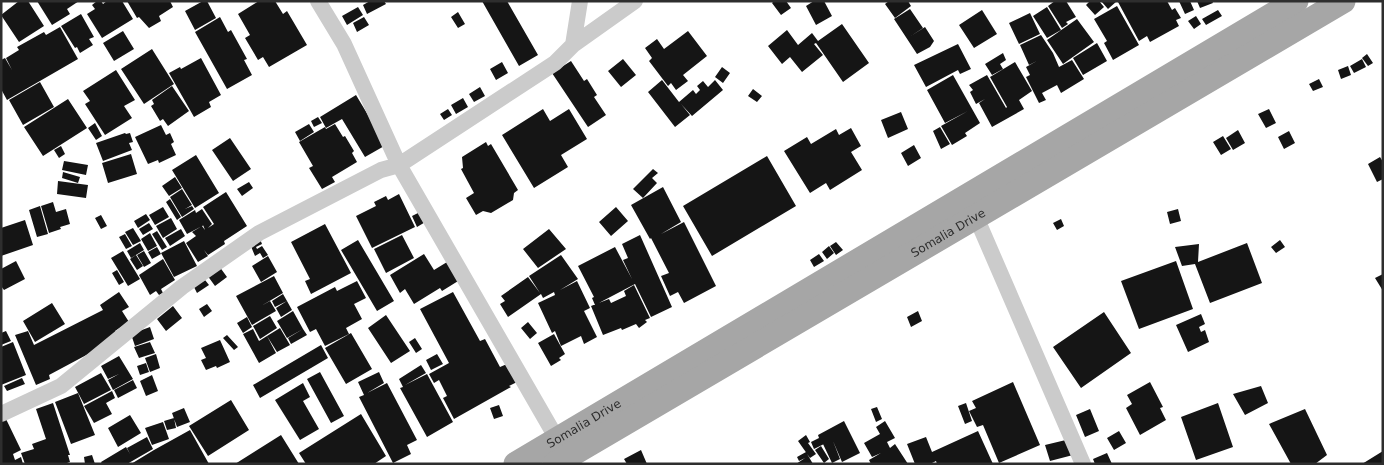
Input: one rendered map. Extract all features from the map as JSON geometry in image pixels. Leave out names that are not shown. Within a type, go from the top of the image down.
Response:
[{"type":"main road","name":"Somalia Drive","points":[[516,464],[1296,1]]},
{"type":"main road","name":"Somalia Drive","points":[[555,464],[1343,1]]},
{"type":"street","points":[[318,1],[344,44],[399,165],[557,439]]},
{"type":"street","points":[[573,45],[580,1]]},
{"type":"street","points":[[1,414],[61,386],[182,287],[259,233],[381,170],[399,165],[555,63],[573,45],[635,1]]},
{"type":"street","points":[[976,217],[1083,464]]},
{"type":"building","points":[[19,1],[28,1],[44,26],[19,42],[1,15]]},
{"type":"building","points":[[37,1],[79,1],[67,9],[70,14],[52,25]]},
{"type":"building","points":[[97,1],[101,1],[103,4],[107,1],[122,1],[133,19],[102,38],[87,14],[95,9],[92,5]]},
{"type":"building","points":[[127,1],[170,1],[173,7],[159,16],[161,21],[149,28],[139,17],[137,18]]},
{"type":"building","points":[[203,1],[207,1],[216,18],[195,30],[185,11]]},
{"type":"building","points":[[259,1],[275,1],[283,14],[287,11],[307,45],[269,67],[263,57],[258,60],[245,38],[250,35],[238,14]]},
{"type":"building","points":[[370,1],[384,1],[386,4],[367,14],[363,5]]},
{"type":"building","points":[[482,1],[507,1],[538,55],[519,66]]},
{"type":"building","points":[[774,1],[786,1],[791,8],[781,15],[772,3]]},
{"type":"building","points":[[814,1],[824,1],[832,16],[816,25],[806,6]]},
{"type":"building","points":[[889,1],[908,1],[911,6],[895,18],[885,4]]},
{"type":"building","points":[[1055,1],[1066,1],[1076,17],[1066,22],[1068,24],[1062,28],[1048,6]]},
{"type":"building","points":[[1090,1],[1099,1],[1104,7],[1095,15],[1086,5]]},
{"type":"building","points":[[1101,1],[1117,1],[1108,9]]},
{"type":"building","points":[[1119,1],[1167,1],[1172,10],[1175,8],[1181,18],[1176,20],[1179,26],[1150,42],[1147,36],[1139,41]]},
{"type":"building","points":[[1179,1],[1190,1],[1194,10],[1185,14]]},
{"type":"building","points":[[1197,1],[1212,1],[1213,3],[1200,8]]},
{"type":"building","points":[[1117,6],[1139,45],[1113,60],[1104,43],[1107,41],[1094,19]]},
{"type":"building","points":[[358,7],[363,15],[347,25],[342,16]]},
{"type":"building","points":[[1047,7],[1061,30],[1047,38],[1033,16]]},
{"type":"building","points":[[910,9],[923,28],[911,36],[925,27],[934,41],[930,47],[917,54],[894,19]]},
{"type":"building","points":[[982,10],[997,34],[974,48],[959,25]]},
{"type":"building","points":[[1218,10],[1222,16],[1206,25],[1202,19]]},
{"type":"building","points":[[458,12],[465,24],[458,28],[451,17]]},
{"type":"building","points":[[1030,13],[1040,34],[1019,44],[1009,23]]},
{"type":"building","points":[[81,14],[94,37],[89,39],[93,45],[80,53],[61,26]]},
{"type":"building","points":[[1196,16],[1201,24],[1194,29],[1188,21]]},
{"type":"building","points":[[220,17],[228,32],[231,30],[247,59],[244,60],[252,75],[227,89],[195,32]]},
{"type":"building","points":[[364,17],[369,25],[357,32],[353,23]]},
{"type":"building","points":[[1077,19],[1094,42],[1063,64],[1047,40]]},
{"type":"building","points":[[842,24],[869,63],[843,82],[816,43],[814,44],[823,55],[802,72],[790,57],[782,64],[768,46],[787,30],[798,45],[812,33],[818,41]]},
{"type":"building","points":[[60,27],[78,59],[7,100],[1,89],[1,60],[5,58],[12,70],[6,58],[19,50],[17,47],[44,32],[46,35]]},
{"type":"building","points":[[123,31],[134,49],[114,61],[103,43]]},
{"type":"building","points":[[688,31],[707,56],[683,75],[688,81],[676,90],[671,83],[668,86],[649,61],[652,58],[645,48],[657,39],[664,49]]},
{"type":"building","points":[[1041,35],[1053,53],[1059,67],[1072,60],[1084,79],[1061,93],[1057,85],[1042,93],[1046,100],[1039,103],[1026,77],[1030,75],[1026,67],[1037,61],[1029,65],[1020,45]]},
{"type":"building","points":[[1097,43],[1107,61],[1083,75],[1073,58]]},
{"type":"building","points":[[958,44],[971,69],[960,74],[958,70],[926,87],[914,65]]},
{"type":"building","points":[[152,49],[174,84],[144,104],[121,69]]},
{"type":"building","points":[[1003,53],[1006,60],[1000,64],[1003,69],[992,75],[985,64]]},
{"type":"building","points":[[1367,54],[1373,63],[1368,66],[1362,58]]},
{"type":"building","points":[[201,58],[221,95],[209,102],[211,107],[194,117],[169,73]]},
{"type":"building","points":[[623,59],[636,75],[621,87],[608,71]]},
{"type":"building","points":[[1362,59],[1366,67],[1354,73],[1350,66]]},
{"type":"building","points":[[571,61],[584,81],[587,79],[597,95],[594,97],[606,115],[588,127],[552,73]]},
{"type":"building","points":[[502,62],[508,73],[496,80],[490,69]]},
{"type":"building","points":[[1015,62],[1032,91],[1019,100],[1024,109],[992,127],[979,103],[985,99],[976,104],[970,92],[973,90],[969,85],[987,75],[1006,108],[990,77]]},
{"type":"building","points":[[1348,66],[1351,75],[1341,79],[1338,70]]},
{"type":"building","points":[[722,67],[730,73],[723,83],[715,77]]},
{"type":"building","points":[[116,70],[135,100],[124,106],[132,118],[105,135],[85,104],[90,101],[83,91]]},
{"type":"building","points":[[953,75],[980,123],[965,133],[967,136],[952,145],[941,126],[968,111],[945,123],[927,90]]},
{"type":"building","points":[[1319,79],[1323,87],[1313,91],[1309,84]]},
{"type":"building","points":[[662,80],[679,102],[693,90],[696,94],[700,90],[697,86],[703,81],[708,87],[715,80],[723,90],[692,116],[681,104],[690,115],[675,127],[648,92]]},
{"type":"building","points":[[40,82],[54,107],[23,125],[9,100]]},
{"type":"building","points":[[172,86],[189,111],[168,126],[163,119],[160,121],[151,106],[154,104],[152,100]]},
{"type":"building","points":[[480,87],[485,96],[474,102],[469,94]]},
{"type":"building","points":[[753,89],[762,96],[757,102],[748,96]]},
{"type":"building","points":[[356,95],[386,145],[365,157],[342,119],[326,128],[320,117]]},
{"type":"building","points":[[463,98],[468,107],[456,114],[451,105]]},
{"type":"building","points":[[68,99],[87,128],[43,156],[24,127]]},
{"type":"building","points":[[448,109],[452,115],[444,120],[440,114]]},
{"type":"building","points":[[543,109],[550,121],[569,109],[587,139],[561,155],[568,167],[534,188],[502,135]]},
{"type":"building","points":[[1269,109],[1276,123],[1266,128],[1258,114]]},
{"type":"building","points":[[901,112],[908,129],[888,138],[881,120]]},
{"type":"building","points":[[318,117],[322,123],[314,127],[311,121]]},
{"type":"building","points":[[95,123],[102,136],[96,140],[88,128]]},
{"type":"building","points":[[309,124],[314,132],[300,141],[295,132]]},
{"type":"building","points":[[335,124],[354,151],[352,153],[357,162],[332,177],[335,182],[322,189],[309,168],[313,166],[299,142],[325,127],[326,129]]},
{"type":"building","points":[[161,125],[166,135],[170,133],[174,142],[171,144],[176,155],[159,163],[158,160],[148,164],[135,137]]},
{"type":"building","points":[[940,127],[950,144],[941,149],[933,131]]},
{"type":"building","points":[[851,128],[861,146],[851,152],[862,170],[830,190],[826,183],[810,193],[784,151],[807,137],[811,144],[836,129],[839,135]]},
{"type":"building","points":[[1238,130],[1245,143],[1233,150],[1226,138]]},
{"type":"building","points":[[1289,131],[1295,143],[1284,149],[1278,137]]},
{"type":"building","points":[[130,133],[133,142],[129,143],[132,150],[103,161],[96,143]]},
{"type":"building","points":[[1223,136],[1231,149],[1221,155],[1213,142]]},
{"type":"building","points":[[230,138],[251,169],[233,181],[212,150]]},
{"type":"building","points":[[486,142],[488,146],[491,144],[518,190],[514,193],[513,200],[491,213],[483,211],[476,215],[466,198],[474,193],[461,169],[463,168],[462,157]]},
{"type":"building","points":[[914,145],[921,158],[908,166],[901,153]]},
{"type":"building","points":[[61,146],[65,154],[59,158],[54,150]]},
{"type":"building","points":[[131,154],[137,174],[108,183],[102,163]]},
{"type":"building","points":[[196,155],[219,193],[195,208],[172,170]]},
{"type":"building","points":[[767,156],[796,206],[712,256],[683,206]]},
{"type":"building","points":[[1380,157],[1383,162],[1383,179],[1377,182],[1368,164]]},
{"type":"building","points":[[64,161],[88,165],[86,175],[62,170]]},
{"type":"building","points":[[653,169],[658,173],[652,178],[657,183],[643,198],[633,189]]},
{"type":"building","points":[[63,172],[80,177],[78,183],[62,178]]},
{"type":"building","points":[[175,177],[182,188],[169,196],[162,186]]},
{"type":"building","points":[[58,181],[88,185],[86,198],[57,194]]},
{"type":"building","points":[[249,182],[253,188],[242,196],[237,189]]},
{"type":"building","points":[[663,187],[681,222],[661,234],[684,222],[716,286],[684,303],[678,292],[670,296],[661,276],[669,273],[631,205]]},
{"type":"building","points":[[182,189],[192,205],[185,209],[192,206],[194,209],[182,217],[170,197]]},
{"type":"building","points":[[226,192],[247,226],[224,241],[225,244],[208,255],[204,250],[208,256],[198,262],[186,243],[196,236],[192,232],[201,226],[187,234],[179,220],[195,210],[196,213],[202,209],[212,224],[208,228],[214,224],[203,207]]},
{"type":"building","points":[[399,194],[415,227],[372,248],[356,216],[376,206],[374,202],[386,196],[388,200]]},
{"type":"building","points":[[170,199],[181,217],[177,220],[166,202]]},
{"type":"building","points":[[53,202],[56,212],[66,209],[70,224],[49,233],[41,206]]},
{"type":"building","points":[[40,206],[48,234],[37,237],[29,210]]},
{"type":"building","points":[[163,207],[169,217],[155,225],[149,215]]},
{"type":"building","points":[[616,207],[628,221],[611,236],[599,222]]},
{"type":"building","points":[[1178,209],[1181,221],[1170,224],[1167,212]]},
{"type":"building","points":[[422,211],[427,221],[417,227],[412,216]]},
{"type":"building","points":[[146,214],[150,220],[138,228],[134,221]]},
{"type":"building","points":[[101,215],[107,226],[101,229],[95,218]]},
{"type":"building","points":[[171,218],[177,229],[163,238],[156,226]]},
{"type":"building","points":[[1061,219],[1064,226],[1057,230],[1053,223]]},
{"type":"building","points":[[25,220],[33,245],[1,256],[1,228]]},
{"type":"building","points":[[149,223],[153,229],[143,235],[139,229]]},
{"type":"building","points":[[325,224],[351,273],[311,294],[305,281],[310,279],[291,242]]},
{"type":"building","points":[[133,228],[141,241],[133,245],[125,232]]},
{"type":"building","points":[[181,229],[185,236],[170,246],[165,238]]},
{"type":"building","points":[[549,229],[566,249],[538,268],[523,249]]},
{"type":"building","points":[[157,231],[167,247],[162,250],[152,234]]},
{"type":"building","points":[[150,233],[157,246],[148,251],[141,239]]},
{"type":"building","points":[[125,234],[132,246],[126,249],[119,237]]},
{"type":"building","points":[[402,235],[414,258],[386,273],[374,249]]},
{"type":"building","points":[[640,235],[672,307],[651,317],[635,284],[595,305],[592,298],[594,297],[578,266],[615,247],[632,279],[623,260],[628,258],[622,244]]},
{"type":"building","points":[[260,239],[262,244],[256,247],[257,249],[262,246],[268,255],[263,258],[260,253],[255,256],[250,244]]},
{"type":"building","points":[[358,240],[394,301],[377,311],[341,250]]},
{"type":"building","points":[[1280,240],[1285,247],[1276,253],[1271,247]]},
{"type":"building","points":[[184,241],[197,266],[174,277],[161,253]]},
{"type":"building","points":[[836,242],[843,250],[836,255],[830,246]]},
{"type":"building","points":[[140,243],[144,250],[131,258],[127,251]]},
{"type":"building","points":[[1247,243],[1262,283],[1210,303],[1195,264],[1182,266],[1175,247],[1199,244],[1198,262]]},
{"type":"building","points":[[829,246],[834,253],[827,259],[822,252]]},
{"type":"building","points":[[157,247],[161,254],[152,259],[148,252]]},
{"type":"building","points":[[123,251],[140,279],[128,286],[111,258]]},
{"type":"building","points":[[144,251],[151,263],[144,267],[137,255]]},
{"type":"building","points":[[424,254],[434,270],[452,259],[463,278],[442,291],[440,288],[414,304],[405,289],[400,293],[390,275]]},
{"type":"building","points":[[819,254],[824,261],[814,267],[810,260]]},
{"type":"building","points":[[136,255],[143,266],[137,270],[130,259]]},
{"type":"building","points":[[561,255],[578,279],[560,290],[577,281],[590,308],[584,311],[597,337],[584,344],[581,336],[561,346],[555,331],[552,333],[538,303],[555,295],[554,292],[543,298],[541,294],[508,317],[500,304],[505,301],[501,296],[528,277],[540,293],[529,276]]},
{"type":"building","points":[[268,256],[277,272],[261,282],[252,266]]},
{"type":"building","points":[[163,259],[175,280],[161,289],[163,293],[159,295],[156,291],[150,295],[139,275]]},
{"type":"building","points":[[16,261],[25,279],[4,290],[1,286],[1,269]]},
{"type":"building","points":[[1176,261],[1193,309],[1139,329],[1121,281]]},
{"type":"building","points":[[219,266],[227,277],[215,286],[207,275]]},
{"type":"building","points":[[117,270],[124,282],[119,285],[112,273]]},
{"type":"building","points":[[1383,274],[1383,291],[1375,278]]},
{"type":"building","points":[[274,276],[283,293],[261,306],[270,301],[276,311],[252,325],[236,296]]},
{"type":"building","points":[[205,280],[209,285],[197,293],[194,287]]},
{"type":"building","points":[[357,281],[366,298],[354,304],[362,319],[346,328],[349,334],[325,346],[316,329],[310,332],[297,307],[335,287],[337,291]]},
{"type":"building","points":[[634,285],[650,318],[645,320],[647,322],[639,328],[636,324],[603,335],[591,306],[609,299],[611,303],[626,296],[624,291]]},
{"type":"building","points":[[119,292],[129,307],[122,311],[129,322],[115,331],[118,335],[107,344],[49,375],[50,379],[36,385],[15,335],[28,331],[34,345],[103,310],[100,305]]},
{"type":"building","points":[[453,292],[480,341],[485,339],[500,367],[507,364],[517,382],[454,419],[443,398],[447,396],[439,380],[434,383],[429,374],[449,363],[420,309]]},
{"type":"building","points":[[283,294],[287,301],[275,307],[272,301]]},
{"type":"building","points":[[287,301],[292,310],[281,317],[276,308]]},
{"type":"building","points":[[52,303],[65,324],[35,342],[23,321]]},
{"type":"building","points":[[207,304],[212,311],[204,317],[199,309]]},
{"type":"building","points":[[173,306],[182,318],[166,331],[157,319]]},
{"type":"building","points":[[293,311],[303,329],[287,338],[277,321]]},
{"type":"building","points":[[918,311],[922,321],[911,327],[907,317]]},
{"type":"building","points":[[1104,312],[1131,353],[1081,388],[1053,347]]},
{"type":"building","points":[[1201,314],[1205,324],[1199,327],[1201,332],[1205,330],[1209,342],[1188,352],[1176,325]]},
{"type":"building","points":[[386,315],[410,351],[391,363],[368,328]]},
{"type":"building","points":[[270,316],[277,328],[260,339],[253,326]]},
{"type":"building","points":[[247,317],[252,327],[243,333],[237,323]]},
{"type":"building","points":[[528,322],[537,333],[530,339],[521,328]]},
{"type":"building","points":[[150,327],[154,339],[135,346],[131,334]]},
{"type":"building","points":[[280,328],[290,345],[277,352],[267,336]]},
{"type":"building","points":[[253,329],[259,341],[267,336],[276,353],[259,363],[243,334]]},
{"type":"building","points":[[303,329],[307,335],[291,344],[288,338]]},
{"type":"building","points":[[6,331],[11,341],[1,345],[1,333]]},
{"type":"building","points":[[351,333],[372,369],[346,384],[325,348]]},
{"type":"building","points":[[554,334],[565,354],[559,358],[561,360],[551,366],[538,343]]},
{"type":"building","points":[[227,335],[238,347],[234,350],[223,338]]},
{"type":"building","points":[[415,338],[422,349],[416,353],[409,342]]},
{"type":"building","points":[[220,340],[230,362],[217,368],[216,366],[206,370],[201,360],[206,358],[201,348]]},
{"type":"building","points":[[13,342],[26,375],[1,385],[1,347]]},
{"type":"building","points":[[150,342],[155,353],[139,358],[134,347]]},
{"type":"building","points":[[321,345],[328,358],[260,398],[253,385]]},
{"type":"building","points":[[156,354],[160,368],[150,372],[145,358]]},
{"type":"building","points":[[437,354],[443,364],[431,370],[426,360]]},
{"type":"building","points":[[119,356],[133,379],[113,390],[108,380],[119,374],[108,379],[101,366]]},
{"type":"building","points":[[146,363],[149,372],[140,375],[137,366]]},
{"type":"building","points":[[421,365],[426,373],[405,385],[427,374],[453,422],[427,437],[400,388],[403,387],[399,379]]},
{"type":"building","points":[[320,372],[344,416],[331,423],[307,379]]},
{"type":"building","points":[[379,372],[384,383],[367,393],[387,383],[417,440],[407,445],[411,454],[393,463],[359,397],[364,395],[358,382]]},
{"type":"building","points":[[101,373],[111,390],[84,404],[75,387]]},
{"type":"building","points":[[152,375],[158,391],[146,396],[140,381]]},
{"type":"building","points":[[22,378],[25,384],[7,391],[4,386]]},
{"type":"building","points":[[133,380],[137,388],[118,398],[114,390]]},
{"type":"building","points":[[1013,382],[1040,445],[999,463],[983,425],[977,427],[969,411],[976,408],[972,401]]},
{"type":"building","points":[[1150,382],[1163,407],[1160,408],[1166,420],[1140,435],[1126,408],[1132,404],[1127,395]]},
{"type":"building","points":[[303,383],[310,397],[303,401],[319,429],[300,440],[275,400]]},
{"type":"building","points":[[1261,386],[1268,403],[1245,415],[1233,394]]},
{"type":"building","points":[[112,391],[115,398],[106,403],[112,414],[94,423],[84,406]]},
{"type":"building","points":[[78,393],[95,435],[71,444],[55,402]]},
{"type":"building","points":[[231,400],[249,430],[208,456],[189,426]]},
{"type":"building","points":[[53,403],[70,455],[68,455],[70,462],[64,464],[25,464],[21,453],[34,449],[32,444],[46,439],[36,409]]},
{"type":"building","points":[[966,403],[972,421],[965,424],[958,406]]},
{"type":"building","points":[[1218,403],[1233,447],[1196,460],[1181,417]]},
{"type":"building","points":[[499,405],[503,416],[494,419],[490,408]]},
{"type":"building","points":[[877,407],[882,419],[876,422],[871,409]]},
{"type":"building","points":[[184,408],[190,422],[177,427],[172,413]]},
{"type":"building","points":[[1090,409],[1099,431],[1085,437],[1076,415]]},
{"type":"building","points":[[1305,409],[1327,455],[1315,464],[1291,464],[1269,424]]},
{"type":"building","points":[[361,414],[386,456],[374,464],[306,464],[299,453]]},
{"type":"building","points":[[130,415],[141,433],[118,447],[108,428]]},
{"type":"building","points":[[174,418],[176,428],[167,430],[164,421]]},
{"type":"building","points":[[6,419],[21,450],[13,454],[15,460],[21,457],[23,464],[1,463],[1,421]]},
{"type":"building","points":[[844,421],[860,453],[842,462],[833,441],[840,459],[832,463],[823,444],[814,449],[811,442],[819,438],[818,435]]},
{"type":"building","points":[[885,421],[895,438],[887,442],[890,448],[895,444],[908,464],[871,464],[869,460],[881,453],[872,457],[864,443],[880,434],[876,427]]},
{"type":"building","points":[[163,422],[169,439],[152,445],[145,428]]},
{"type":"building","points":[[190,430],[209,464],[131,464],[154,450]]},
{"type":"building","points":[[978,431],[993,464],[937,464],[936,461],[930,464],[915,464],[907,444],[926,437],[932,452]]},
{"type":"building","points":[[1119,431],[1126,443],[1114,450],[1107,438]]},
{"type":"building","points":[[281,435],[299,464],[235,464]]},
{"type":"building","points":[[806,435],[810,442],[808,443],[816,454],[810,458],[798,441]]},
{"type":"building","points":[[147,437],[153,449],[127,464],[102,464],[101,462],[126,447],[130,454],[127,448]]},
{"type":"building","points":[[1070,439],[1073,455],[1050,461],[1045,445]]},
{"type":"building","points":[[821,446],[829,459],[824,463],[815,450]]},
{"type":"building","points":[[641,450],[647,464],[627,464],[624,459]]},
{"type":"building","points":[[1383,451],[1383,464],[1362,464]]},
{"type":"building","points":[[806,452],[813,464],[796,464],[805,458],[799,461],[797,457]]},
{"type":"building","points":[[1107,453],[1112,464],[1095,464],[1093,459]]},
{"type":"building","points":[[92,455],[95,464],[85,464],[84,457]]}]
